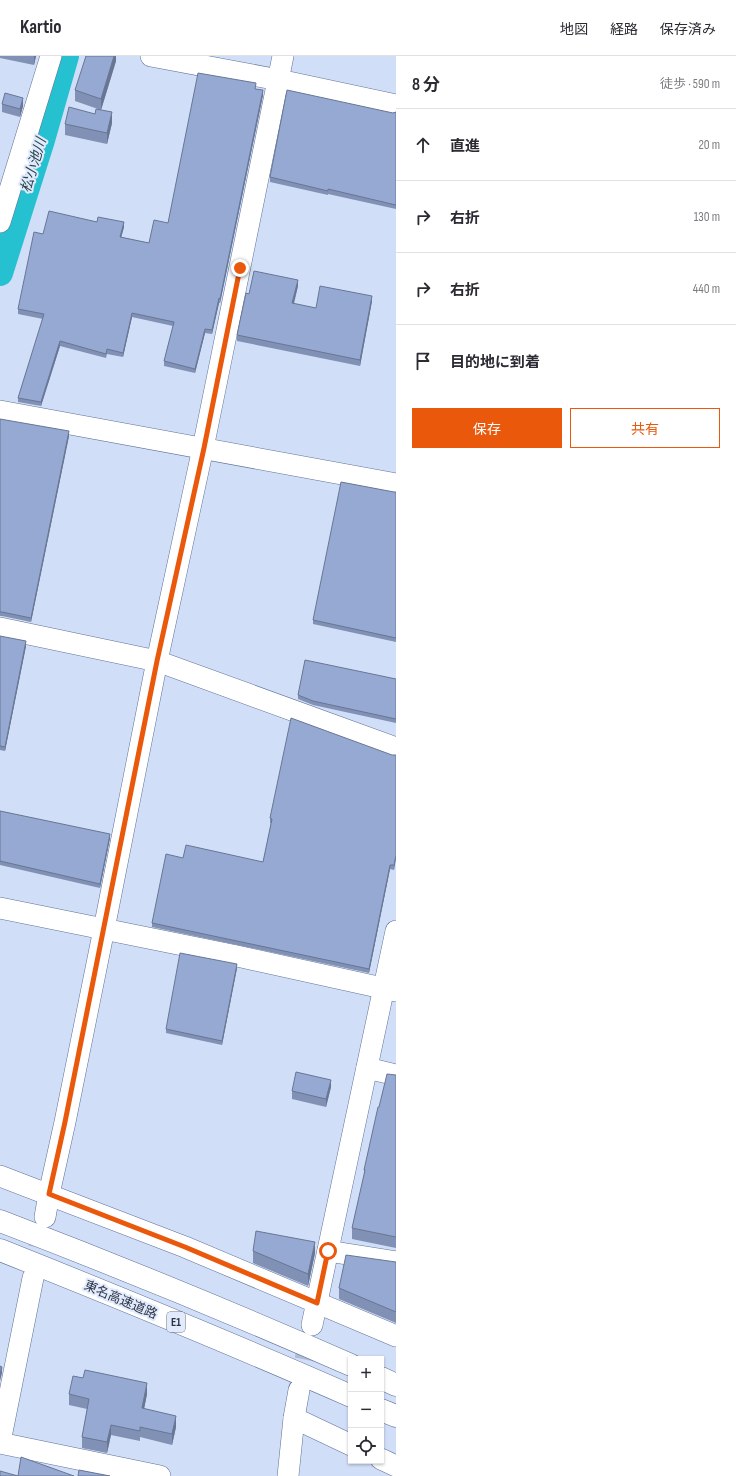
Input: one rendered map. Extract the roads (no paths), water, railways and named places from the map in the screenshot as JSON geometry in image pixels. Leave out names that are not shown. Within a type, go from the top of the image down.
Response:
[{"type":"highway","name":"E1","points":[[0,1221],[98,1259],[348,1364]]},
{"type":"highway","name":"東名高速道路","points":[[0,1250],[74,1279],[348,1395]]},
{"type":"highway","points":[[384,1379],[396,1385]]},
{"type":"highway","points":[[384,1411],[396,1416]]},
{"type":"street","points":[[0,222],[51,56]]},
{"type":"street","points":[[150,56],[279,80],[396,105]]},
{"type":"street","points":[[45,1217],[157,661],[204,448],[283,56]]},
{"type":"street","points":[[0,411],[396,484]]},
{"type":"street","points":[[0,628],[157,661],[396,748]]},
{"type":"street","points":[[0,908],[390,989]]},
{"type":"street","points":[[312,1325],[367,1068],[390,989],[396,931]]},
{"type":"street","points":[[367,1068],[396,1075]]},
{"type":"street","points":[[0,1176],[185,1247],[396,1336]]},
{"type":"street","points":[[328,1251],[396,1262]]},
{"type":"street","points":[[33,1278],[0,1443],[160,1476]]},
{"type":"street","points":[[288,1476],[294,1418],[299,1390]]},
{"type":"street","points":[[294,1418],[348,1444]]},
{"type":"street","points":[[384,1460],[396,1466]]},
{"type":"waterway","name":"松小池川","points":[[0,273],[42,140],[66,56]]},
{"type":"tunnel","points":[[33,1278],[44,1220]]},
{"type":"tunnel","points":[[299,1390],[311,1330]]}]
